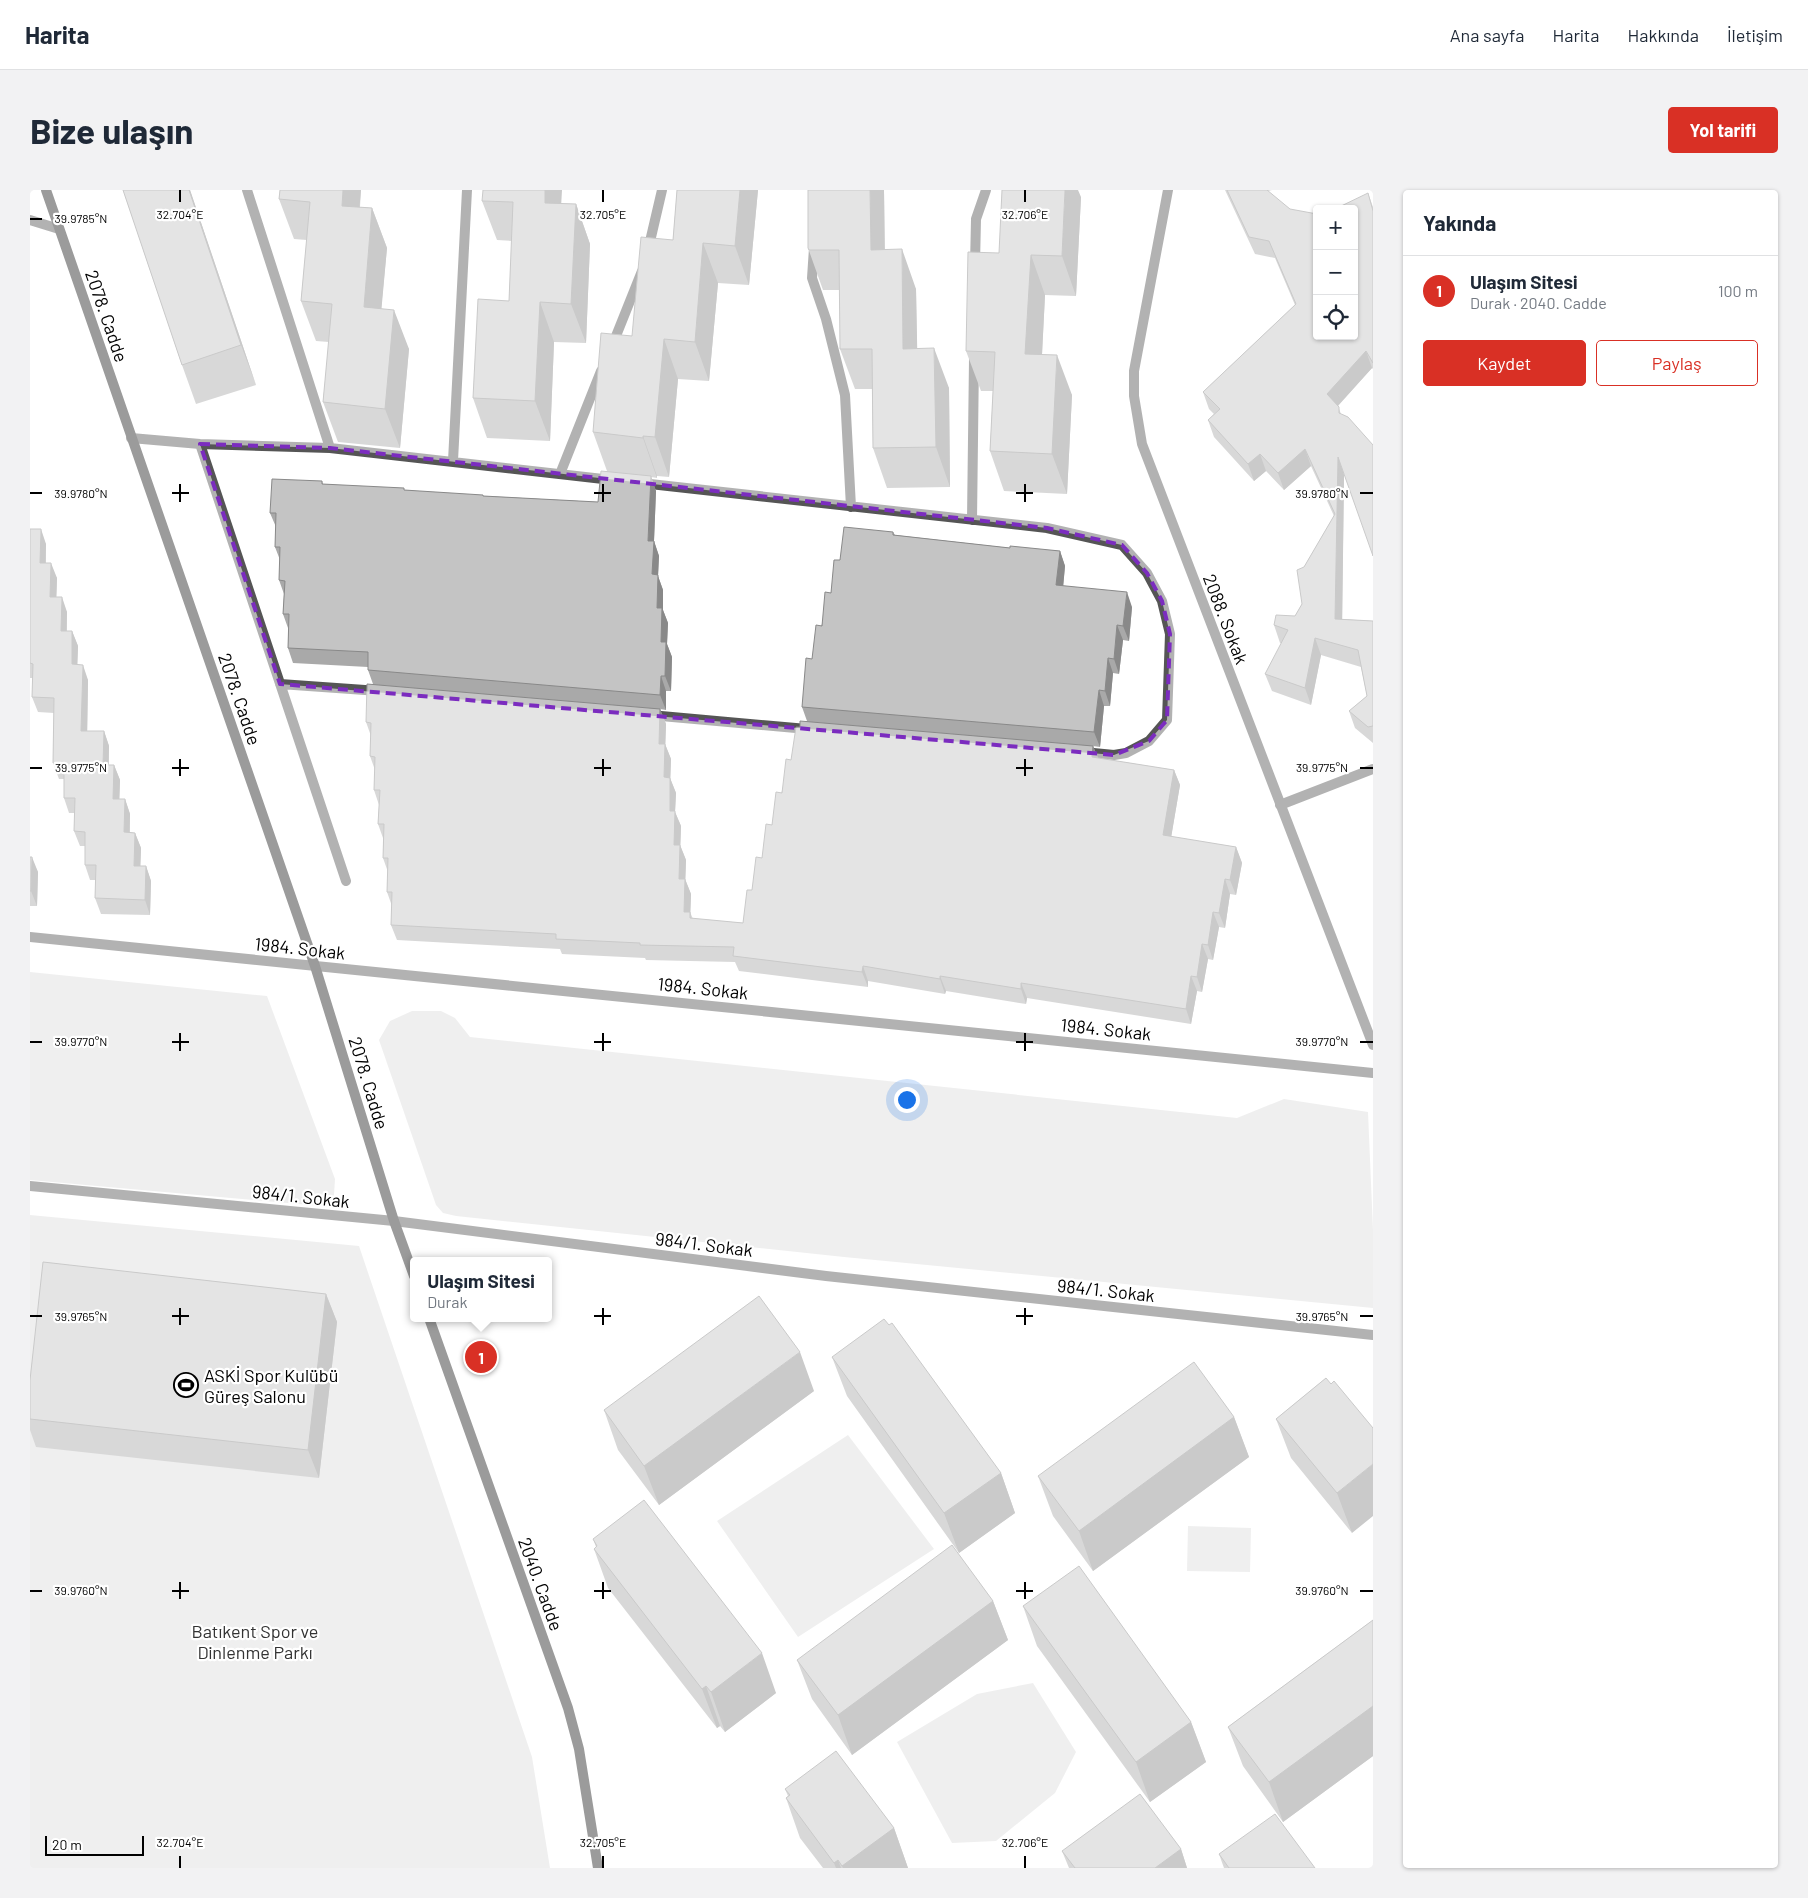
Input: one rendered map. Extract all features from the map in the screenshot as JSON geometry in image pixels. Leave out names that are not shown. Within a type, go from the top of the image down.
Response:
[{"type":"street","name":"2078. Cadde","points":[[46,190],[315,966],[394,1221]]},
{"type":"street","points":[[247,190],[330,448]]},
{"type":"street","points":[[453,461],[467,190]]},
{"type":"street","points":[[560,474],[645,260],[662,190]]},
{"type":"street","points":[[975,278],[976,219],[986,190]]},
{"type":"street","name":"2088. Sokak","points":[[1168,190],[1134,371],[1134,396],[1142,444],[1154,480],[1373,1045]]},
{"type":"street","points":[[30,220],[59,229]]},
{"type":"street","points":[[814,239],[812,278],[826,319],[845,395],[851,507]]},
{"type":"street","points":[[972,520],[974,345]]},
{"type":"street","points":[[132,438],[200,444],[330,448],[453,461],[1047,528],[1122,545],[1147,573],[1162,601],[1170,634],[1167,720],[1149,741],[1126,753],[1114,755],[1076,752]]},
{"type":"street","points":[[200,444],[346,881]]},
{"type":"street","points":[[280,684],[392,692]]},
{"type":"street","points":[[640,714],[815,729]]},
{"type":"street","points":[[1280,805],[1373,768]]},
{"type":"street","name":"1984. Sokak","points":[[30,937],[1373,1073]]},
{"type":"street","name":"984/1. Sokak","points":[[30,1186],[394,1221],[826,1276],[1373,1335]]},
{"type":"street","points":[[394,1221],[410,1265]]},
{"type":"street","name":"2040. Cadde","points":[[430,1322],[568,1708],[579,1749],[598,1868]]},
{"type":"highlighted area","points":[[200,444],[330,448],[1047,528],[1122,545],[1147,573],[1162,601],[1170,634],[1167,720],[1149,741],[1114,755],[280,684]]},
{"type":"green space","points":[[30,972],[267,996],[335,1179],[334,1195],[321,1206],[30,1180]]},
{"type":"green space","points":[[412,1011],[441,1011],[455,1018],[470,1037],[1237,1118],[1284,1099],[1368,1112],[1373,1230],[1373,1308],[844,1257],[456,1216],[443,1213],[436,1205],[379,1040],[390,1021]]},
{"type":"green space","name":"Batıkent Spor ve Dinlenme Parkı","points":[[30,1215],[359,1246],[532,1757],[550,1868],[30,1868]]},
{"type":"green space","points":[[848,1435],[934,1549],[798,1637],[717,1521]]},
{"type":"green space","points":[[1188,1526],[1251,1528],[1250,1572],[1187,1571]]},
{"type":"green space","points":[[1033,1683],[1076,1752],[1055,1793],[996,1841],[952,1843],[897,1742],[977,1694]]},
{"type":"building","points":[[123,190],[189,190],[241,345],[182,365]]},
{"type":"building","points":[[280,190],[343,190],[342,206],[372,208],[364,307],[394,310],[385,409],[323,402],[332,304],[301,301],[310,202],[279,199]]},
{"type":"building","points":[[483,190],[545,190],[545,203],[576,204],[571,304],[540,302],[535,401],[473,398],[478,299],[509,301],[513,202],[482,201]]},
{"type":"building","points":[[677,190],[740,190],[735,246],[703,243],[695,342],[664,339],[655,437],[643,436],[643,438],[593,432],[601,333],[632,336],[641,237],[673,240]]},
{"type":"building","points":[[808,190],[870,190],[871,250],[902,249],[903,349],[934,348],[936,447],[873,448],[872,349],[840,349],[839,250],[809,250]]},
{"type":"building","points":[[1002,190],[1065,190],[1062,256],[1031,255],[1025,354],[1057,355],[1052,454],[990,451],[995,352],[966,351],[968,252],[999,253]]},
{"type":"building","points":[[1227,190],[1267,190],[1290,209],[1313,213],[1313,340],[1358,340],[1358,205],[1343,205],[1368,193],[1373,211],[1373,363],[1366,351],[1327,394],[1339,407],[1339,413],[1348,417],[1373,445],[1373,556],[1338,457],[1335,619],[1373,621],[1373,726],[1368,727],[1349,711],[1367,696],[1358,650],[1315,638],[1305,688],[1265,674],[1288,630],[1274,625],[1276,615],[1295,616],[1302,604],[1297,570],[1304,567],[1335,514],[1305,449],[1278,473],[1260,454],[1248,464],[1208,420],[1220,409],[1203,392],[1296,304],[1269,241],[1249,237]]},
{"type":"building","points":[[601,471],[651,476],[648,541],[654,541],[652,574],[658,575],[657,608],[662,608],[661,642],[666,642],[665,676],[661,676],[660,695],[368,670],[368,652],[288,648],[289,614],[283,614],[285,581],[279,580],[280,547],[275,547],[276,513],[270,513],[272,479],[322,481],[322,484],[404,488],[404,490],[483,496],[598,502]]},
{"type":"building","points":[[844,527],[893,532],[893,535],[1010,548],[1010,546],[1060,551],[1056,585],[1127,592],[1123,626],[1117,625],[1114,659],[1108,658],[1105,691],[1099,690],[1094,732],[802,707],[806,658],[812,659],[816,625],[822,626],[825,592],[831,593],[834,560],[840,560]]},
{"type":"building","points":[[30,529],[41,529],[40,563],[51,563],[50,597],[62,597],[61,631],[72,631],[72,664],[83,665],[81,731],[104,731],[103,765],[114,765],[113,799],[125,799],[124,832],[135,833],[134,866],[146,866],[145,900],[95,898],[96,865],[85,865],[85,832],[74,831],[75,798],[64,798],[64,764],[53,763],[54,698],[32,697],[33,664],[30,663]]},
{"type":"building","points":[[367,684],[660,709],[659,744],[665,744],[664,777],[670,778],[670,811],[675,811],[674,845],[680,845],[679,879],[685,879],[684,912],[690,912],[690,918],[743,923],[747,890],[752,890],[756,857],[762,858],[766,824],[772,825],[776,792],[782,793],[786,759],[791,760],[796,727],[800,727],[800,721],[1093,746],[1092,757],[1174,770],[1163,835],[1236,847],[1230,880],[1225,879],[1219,913],[1213,912],[1208,945],[1202,944],[1197,977],[1191,976],[1186,1009],[1021,983],[1021,989],[940,976],[940,979],[863,966],[862,972],[733,956],[734,947],[640,945],[640,943],[556,939],[556,934],[391,925],[392,892],[387,892],[388,858],[383,858],[384,824],[378,824],[380,790],[374,790],[375,757],[370,756],[371,723],[366,722]]},
{"type":"building","points":[[30,857],[32,857],[31,891],[30,891]]},
{"type":"building","name":"ASKİ Spor Kulübü Güreş Salonu","points":[[43,1262],[326,1294],[308,1450],[30,1419],[30,1380]]},
{"type":"building","points":[[759,1296],[800,1352],[644,1466],[604,1410]]},
{"type":"building","points":[[884,1319],[889,1325],[892,1323],[1001,1473],[944,1513],[832,1357]]},
{"type":"building","points":[[1194,1362],[1234,1417],[1079,1531],[1038,1476]]},
{"type":"building","points":[[1326,1378],[1331,1384],[1334,1381],[1373,1428],[1373,1464],[1337,1493],[1276,1419]]},
{"type":"building","points":[[644,1500],[762,1653],[711,1692],[706,1686],[702,1689],[594,1549],[597,1546],[593,1539]]},
{"type":"building","points":[[952,1545],[993,1601],[838,1715],[797,1660]]},
{"type":"building","points":[[1079,1566],[1191,1722],[1136,1762],[1023,1606]]},
{"type":"building","points":[[1373,1620],[1373,1706],[1269,1782],[1228,1727]]},
{"type":"building","points":[[836,1751],[894,1828],[842,1866],[838,1860],[834,1863],[786,1798],[790,1795],[785,1789]]},
{"type":"building","points":[[1140,1794],[1181,1849],[1155,1868],[1075,1868],[1062,1851]]},
{"type":"building","points":[[1275,1814],[1315,1868],[1229,1868],[1219,1854]]},
{"type":"place","name":"Ulaşım Sitesi","points":[[481,1357]]},
{"type":"place","name":"ASKİ Spor Kulübü Güreş Salonu","points":[[186,1385]]}]
